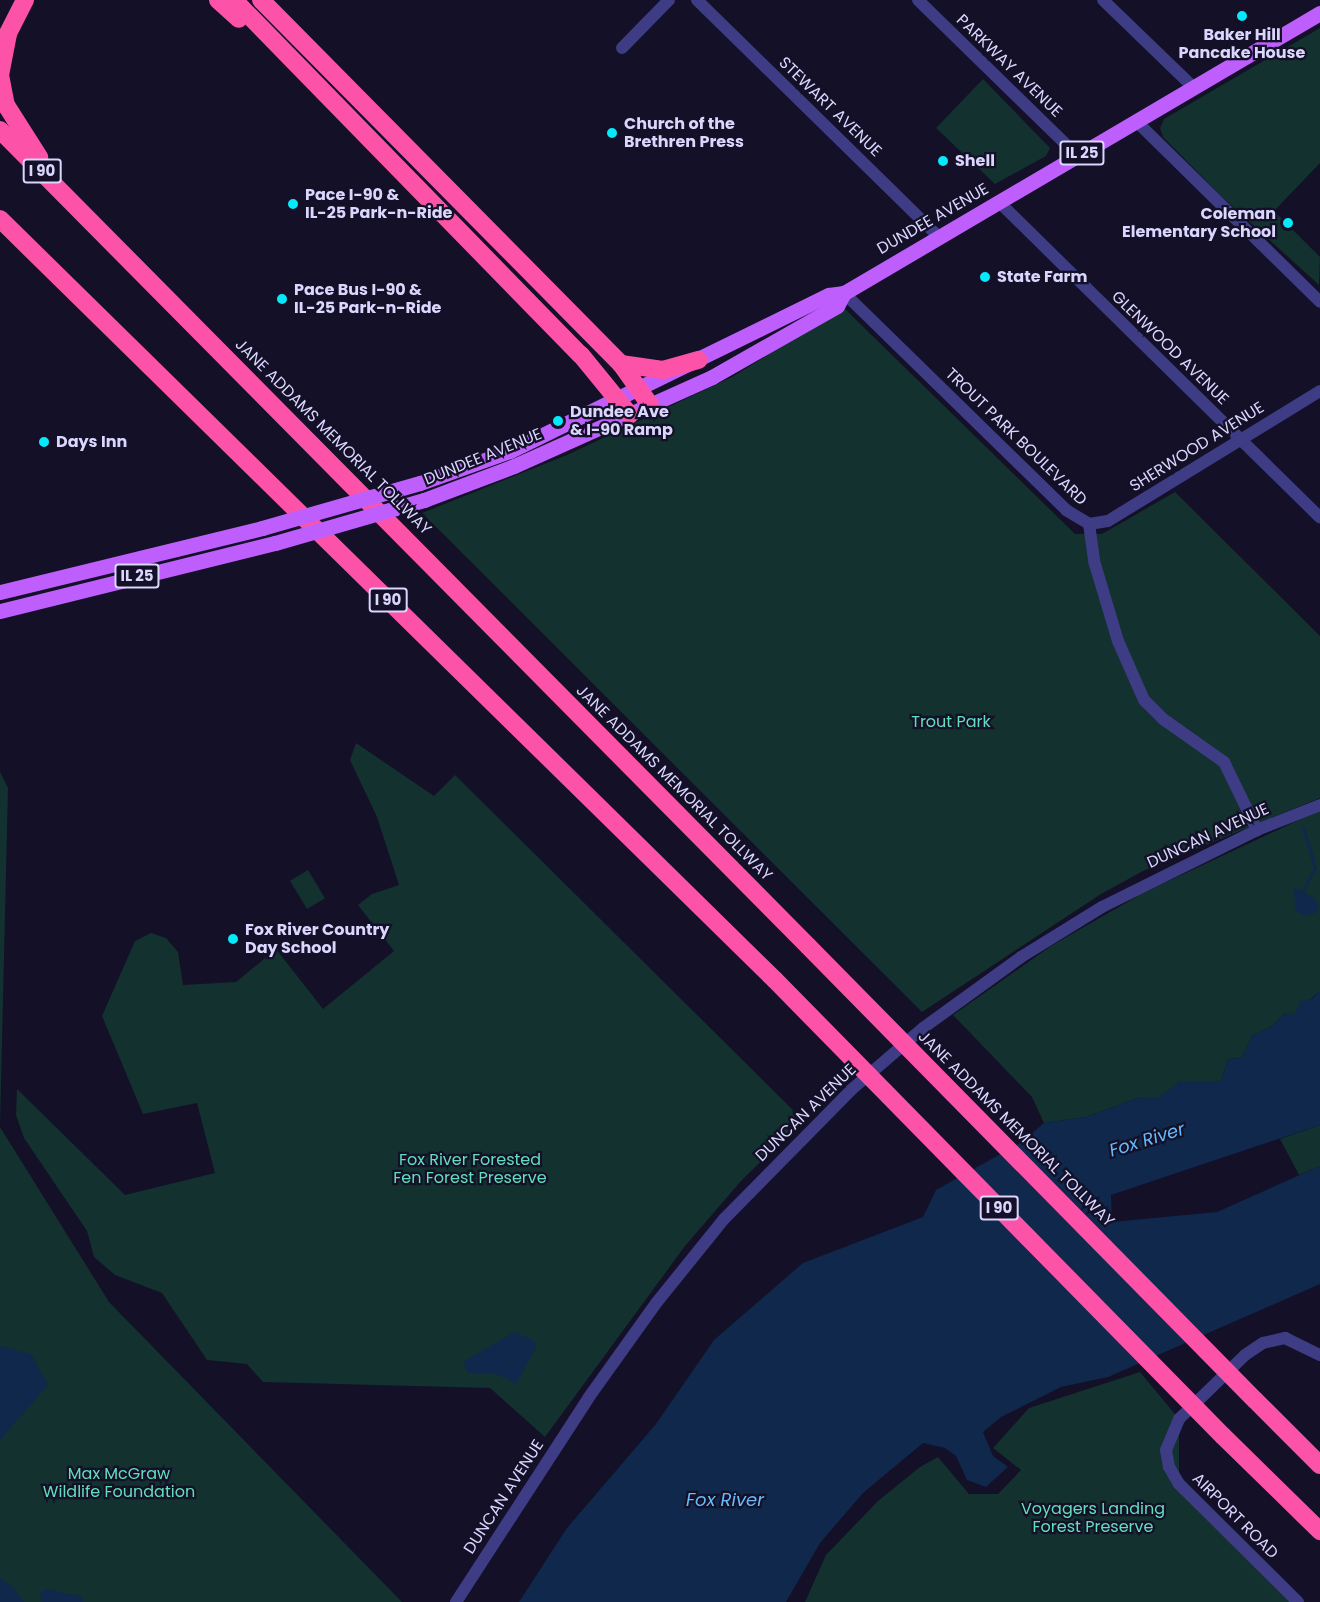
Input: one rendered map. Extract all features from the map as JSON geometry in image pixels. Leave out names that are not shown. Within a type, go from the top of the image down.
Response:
[{"type":"highway","points":[[25,0],[3,49],[0,75],[6,105],[23,134],[83,213]]},
{"type":"highway","points":[[218,0],[348,117]]},
{"type":"highway","points":[[234,0],[581,355],[624,407]]},
{"type":"highway","points":[[261,0],[621,364],[650,405]]},
{"type":"highway","name":"JANE ADDAMS MEMORIAL TOLLWAY","points":[[0,130],[1320,1465]]},
{"type":"highway","name":"I 90","points":[[0,219],[775,980],[1223,1436],[1320,1531]]},
{"type":"highway","points":[[621,364],[663,370],[699,360]]},
{"type":"main road","name":"DUNDEE AVENUE","points":[[0,611],[275,543],[424,500],[514,466],[624,407],[639,389],[829,295],[844,293],[1320,13]]},
{"type":"main road","name":"DUNDEE AVENUE","points":[[0,592],[262,528],[420,483],[624,407],[650,405],[712,377],[837,306],[844,293]]},
{"type":"street","points":[[622,48],[669,0]]},
{"type":"street","name":"STEWART AVENUE","points":[[697,0],[939,237]]},
{"type":"street","name":"PARKWAY AVENUE","points":[[918,0],[1077,155]]},
{"type":"street","points":[[1103,0],[1193,87]]},
{"type":"street","points":[[1136,121],[1320,302]]},
{"type":"street","name":"GLENWOOD AVENUE","points":[[999,202],[1320,517]]},
{"type":"street","name":"TROUT PARK BOULEVARD","points":[[844,293],[1066,510],[1089,524],[1094,561],[1118,641],[1144,700],[1162,719],[1224,762],[1257,830]]},
{"type":"street","name":"SHERWOOD AVENUE","points":[[1089,524],[1108,521],[1320,391]]},
{"type":"street","name":"DUNCAN AVENUE","points":[[456,1602],[636,1329],[724,1219],[814,1125],[924,1028],[1021,957],[1111,902],[1257,830],[1320,805]]},
{"type":"street","name":"AIRPORT ROAD","points":[[1298,1602],[1179,1484],[1169,1467],[1166,1450],[1170,1433],[1210,1388],[1263,1342],[1285,1338],[1320,1355]]},
{"type":"green space","name":"Coleman Elementary School","points":[[1320,28],[1320,163],[1274,211],[1320,257],[1319,285],[1220,195],[1163,137],[1160,128],[1164,119]]},
{"type":"green space","points":[[983,79],[1050,148],[1046,156],[995,184],[936,128]]},
{"type":"green space","name":"Trout Park","points":[[844,308],[1075,534],[1102,534],[1175,492],[1320,636],[1320,798],[1143,871],[1101,894],[922,1012],[422,513],[567,455],[732,377]]},
{"type":"green space","name":"Fox River Forested Fen Forest Preserve","points":[[356,743],[434,796],[455,775],[803,1120],[741,1181],[685,1246],[545,1437],[490,1388],[263,1382],[247,1364],[207,1360],[162,1293],[115,1275],[94,1257],[87,1231],[24,1138],[16,1115],[17,1089],[125,1195],[215,1173],[197,1103],[143,1114],[102,1016],[135,941],[151,933],[166,938],[178,952],[183,985],[236,982],[276,949],[323,1009],[394,951],[358,905],[372,894],[399,885],[377,817],[350,760]]},
{"type":"green space","points":[[0,772],[8,788],[0,1127]]},
{"type":"green space","points":[[1320,810],[1320,991],[1295,1013],[1285,1013],[1272,1026],[1252,1036],[1242,1058],[1228,1059],[1221,1081],[1181,1081],[1160,1097],[1141,1097],[1086,1117],[1044,1123],[1032,1097],[953,1015],[1051,946],[1143,893]]},
{"type":"green space","points":[[308,870],[325,898],[307,909],[290,881]]},
{"type":"green space","points":[[1320,1125],[1320,1166],[1299,1175],[1280,1139]]},
{"type":"green space","name":"Max McGraw Wildlife Foundation","points":[[0,1127],[109,1302],[402,1602],[0,1602]]},
{"type":"green space","name":"Voyagers Landing Forest Preserve","points":[[1140,1372],[1179,1419],[1179,1484],[1299,1602],[805,1602],[826,1555],[878,1501],[920,1467],[938,1457],[969,1494],[998,1494],[1021,1470],[993,1448],[1029,1408]]},
{"type":"water","points":[[1294,887],[1316,899],[1319,911],[1306,916],[1295,911]]},
{"type":"water","name":"Fox River","points":[[1320,991],[1320,1125],[1111,1195],[1112,1222],[1217,1212],[1320,1166],[1320,1284],[1108,1377],[1061,1387],[1001,1417],[983,1432],[993,1456],[1008,1467],[986,1487],[967,1480],[956,1456],[945,1448],[923,1443],[863,1493],[820,1543],[786,1602],[519,1602],[567,1528],[656,1424],[714,1340],[803,1263],[923,1217],[936,1190],[1022,1142],[1044,1123],[1086,1117],[1141,1097],[1159,1097],[1181,1081],[1221,1081],[1228,1059],[1242,1058],[1252,1036],[1272,1026],[1285,1013],[1295,1013],[1301,1000],[1312,999]]},
{"type":"water","points":[[515,1332],[535,1341],[536,1348],[516,1384],[495,1373],[468,1373],[463,1362]]},
{"type":"water","points":[[0,1346],[31,1354],[48,1385],[0,1440]]},
{"type":"water","points":[[0,1578],[13,1587],[24,1602],[0,1602]]},
{"type":"water","points":[[47,1589],[82,1597],[83,1602],[42,1602],[40,1592]]},
{"type":"waterway","points":[[1302,893],[1315,867],[1303,827]]},
{"type":"place","name":"Baker Hill Pancake House","points":[[1242,16]]},
{"type":"place","name":"Church of the Brethren Press","points":[[612,133]]},
{"type":"place","name":"Shell","points":[[943,161]]},
{"type":"place","name":"Pace I-90 & IL-25 Park-n-Ride","points":[[293,204]]},
{"type":"place","name":"Coleman Elementary School","points":[[1288,223]]},
{"type":"place","name":"State Farm","points":[[985,277]]},
{"type":"place","name":"Pace Bus I-90 & IL-25 Park-n-Ride","points":[[282,299]]},
{"type":"place","name":"Dundee Ave & I-90 Ramp","points":[[558,421]]},
{"type":"place","name":"Days Inn","points":[[44,442]]},
{"type":"place","name":"Fox River Country Day School","points":[[233,939]]}]
